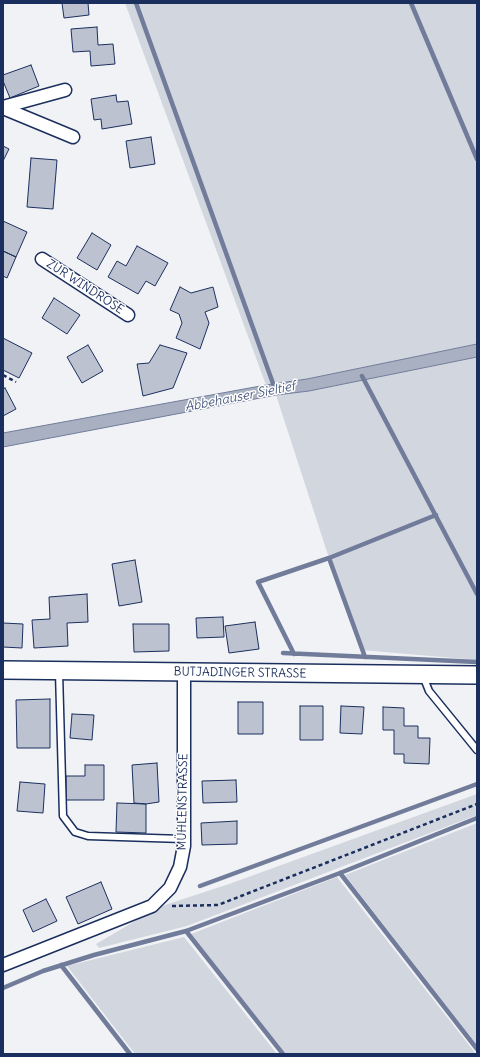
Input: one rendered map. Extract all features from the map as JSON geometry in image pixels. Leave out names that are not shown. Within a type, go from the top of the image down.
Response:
[{"type":"main road","name":"BUTJADINGER STRASSE","points":[[3,670],[422,674],[477,676]]},
{"type":"street","points":[[3,107],[65,90]]},
{"type":"street","points":[[3,107],[74,137]]},
{"type":"street","name":"ZUR WINDROSE","points":[[42,259],[128,315]]},
{"type":"street","name":"MÜHLENSTRASSE","points":[[3,965],[152,906],[163,897],[170,888],[180,867],[184,846],[184,672]]},
{"type":"lane","points":[[59,671],[63,816],[75,832],[88,836],[184,839]]},
{"type":"lane","points":[[422,674],[429,691],[477,750]]},
{"type":"path","points":[[3,375],[16,382]]},
{"type":"path","points":[[163,897],[172,906],[218,905],[477,804]]},
{"type":"shaded area","points":[[125,3],[477,3],[477,344],[307,379],[266,385]]},
{"type":"shaded area","points":[[477,357],[477,660],[361,650],[329,558],[276,395],[309,391]]},
{"type":"shaded area","points":[[477,794],[477,815],[187,926],[99,948],[96,944],[159,907],[229,884]]},
{"type":"shaded area","points":[[477,823],[477,1045],[345,875]]},
{"type":"shaded area","points":[[337,877],[476,1054],[286,1054],[191,934]]},
{"type":"shaded area","points":[[184,937],[277,1054],[135,1054],[67,966]]},
{"type":"water","name":"Abbehauser Sieltief","points":[[477,344],[477,357],[309,391],[276,395],[3,447],[3,433],[266,385],[307,379]]},
{"type":"building","points":[[62,3],[88,3],[89,15],[64,18]]},
{"type":"building","points":[[97,27],[98,45],[113,44],[115,64],[91,66],[90,51],[73,52],[71,29]]},
{"type":"building","points":[[31,65],[39,86],[10,98],[3,81],[3,75]]},
{"type":"building","points":[[116,95],[117,102],[128,101],[132,124],[102,129],[101,119],[94,120],[91,99]]},
{"type":"building","points":[[151,137],[155,164],[130,168],[126,141]]},
{"type":"building","points":[[3,146],[9,149],[3,161]]},
{"type":"building","points":[[31,158],[57,160],[53,209],[27,207]]},
{"type":"building","points":[[3,221],[27,232],[16,257],[3,251]]},
{"type":"building","points":[[92,233],[111,245],[97,270],[77,258]]},
{"type":"building","points":[[137,246],[168,263],[155,286],[146,281],[138,294],[108,277],[117,261],[126,266]]},
{"type":"building","points":[[3,251],[16,257],[7,278],[3,276]]},
{"type":"building","points":[[180,287],[191,293],[213,287],[218,307],[205,312],[209,323],[200,349],[176,338],[182,323],[179,314],[170,310]]},
{"type":"building","points":[[54,298],[80,315],[67,334],[42,318]]},
{"type":"building","points":[[3,338],[32,353],[19,378],[3,370]]},
{"type":"building","points":[[88,345],[103,371],[82,383],[67,357]]},
{"type":"building","points":[[160,345],[187,353],[173,388],[143,396],[137,364],[149,363]]},
{"type":"building","points":[[5,388],[16,409],[3,416],[3,389]]},
{"type":"building","points":[[135,560],[142,602],[119,606],[112,564]]},
{"type":"building","points":[[87,594],[88,622],[67,623],[68,646],[34,648],[32,620],[50,619],[49,597]]},
{"type":"building","points":[[223,617],[224,637],[197,638],[196,618]]},
{"type":"building","points":[[255,622],[259,649],[229,653],[225,626]]},
{"type":"building","points":[[3,623],[23,624],[22,648],[3,647]]},
{"type":"building","points":[[133,624],[169,624],[169,651],[134,652]]},
{"type":"building","points":[[50,699],[50,748],[17,748],[16,700]]},
{"type":"building","points":[[238,702],[263,702],[263,734],[238,734]]},
{"type":"building","points":[[300,706],[323,706],[323,740],[300,740]]},
{"type":"building","points":[[341,706],[364,707],[362,734],[340,733]]},
{"type":"building","points":[[383,707],[404,708],[404,726],[418,726],[418,738],[430,738],[429,764],[404,763],[404,754],[394,754],[394,730],[383,730]]},
{"type":"building","points":[[72,714],[94,715],[92,740],[70,738]]},
{"type":"building","points":[[157,763],[159,802],[146,804],[134,803],[132,765]]},
{"type":"building","points":[[85,765],[104,765],[104,800],[66,800],[66,776],[85,776]]},
{"type":"building","points":[[236,780],[237,802],[203,803],[202,781]]},
{"type":"building","points":[[20,782],[45,784],[43,813],[17,811]]},
{"type":"building","points":[[117,803],[146,804],[146,833],[116,832]]},
{"type":"building","points":[[237,821],[237,844],[202,845],[201,823]]},
{"type":"building","points":[[101,882],[112,909],[78,924],[66,897]]},
{"type":"building","points":[[46,899],[57,921],[33,932],[23,910]]},
{"type":"waterway","name":"Abbehauser Sieltief","points":[[136,3],[275,389]]},
{"type":"waterway","points":[[411,3],[477,159]]},
{"type":"waterway","points":[[362,376],[477,594]]},
{"type":"waterway","points":[[294,654],[258,582],[329,558],[436,515]]},
{"type":"waterway","points":[[329,558],[365,657]]},
{"type":"waterway","points":[[283,653],[477,662]]},
{"type":"waterway","points":[[200,886],[477,784]]},
{"type":"waterway","points":[[3,988],[43,971],[94,955],[186,931],[340,873],[477,818]]},
{"type":"waterway","points":[[340,873],[477,1049]]},
{"type":"waterway","points":[[186,931],[283,1054]]},
{"type":"waterway","points":[[61,965],[130,1054]]}]
